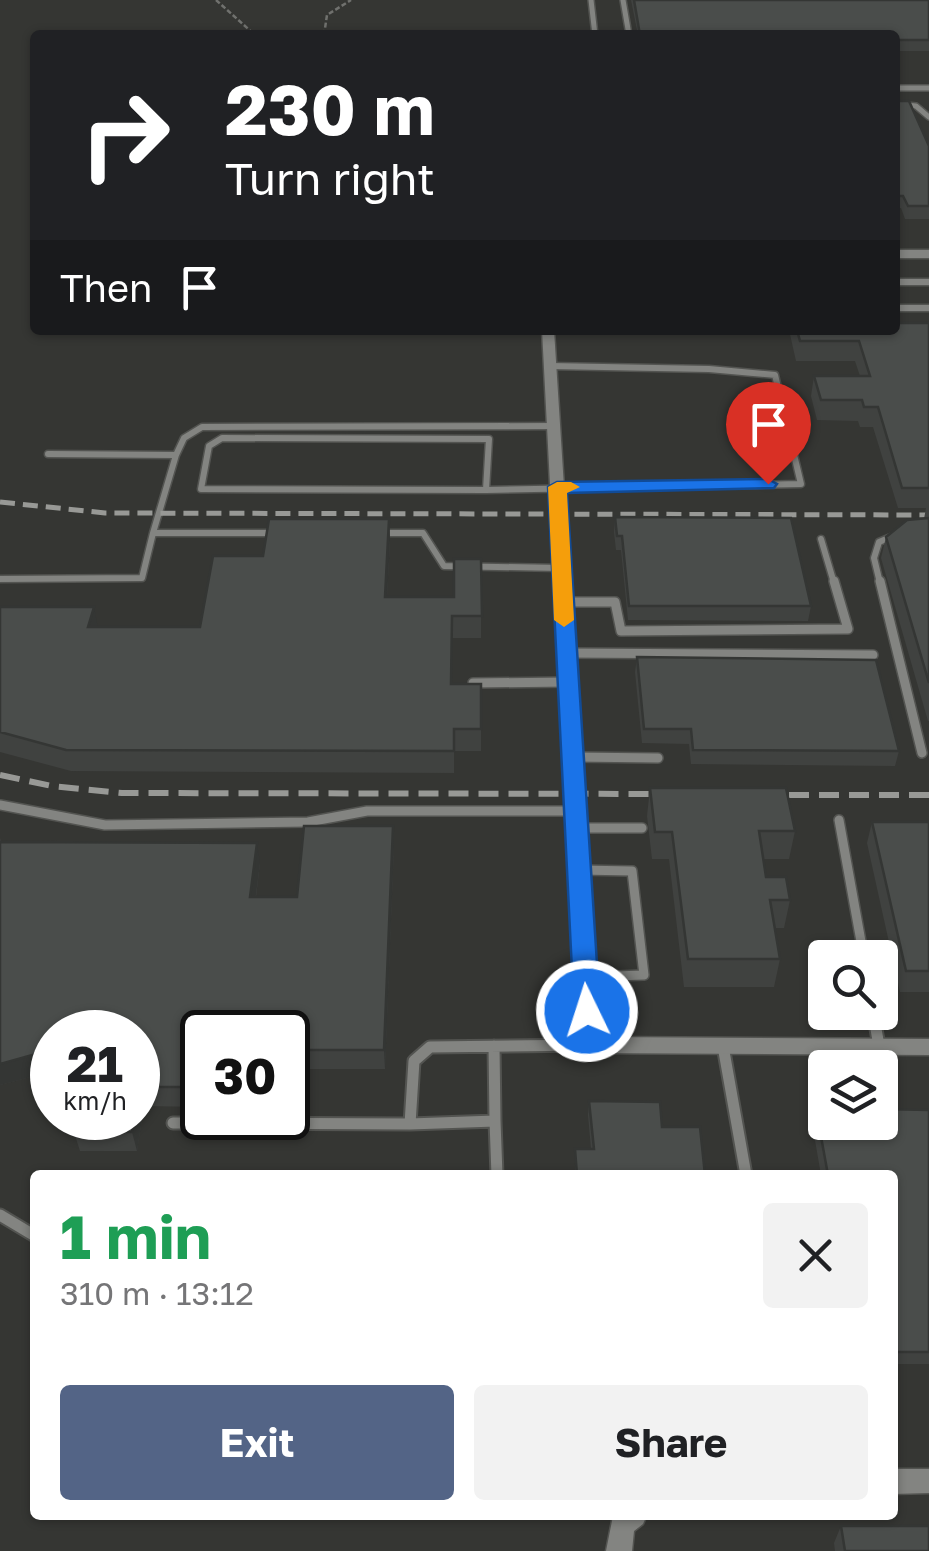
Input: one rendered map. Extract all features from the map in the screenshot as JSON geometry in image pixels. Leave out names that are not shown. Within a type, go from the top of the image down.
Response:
[{"type":"street","points":[[900,251],[929,254]]},
{"type":"street","points":[[548,335],[589,1045],[929,1046]]},
{"type":"street","points":[[898,1482],[929,1481]]},
{"type":"street","points":[[619,1551],[622,1525],[628,1520]]},
{"type":"lane","points":[[591,0],[594,30]]},
{"type":"lane","points":[[623,0],[628,30]]},
{"type":"lane","points":[[900,88],[929,88]]},
{"type":"lane","points":[[900,104],[916,106],[929,117]]},
{"type":"lane","points":[[900,282],[929,282]]},
{"type":"lane","points":[[900,308],[929,308]]},
{"type":"lane","points":[[486,490],[489,439],[222,438],[209,446],[201,489],[486,490],[802,484],[774,375],[709,369],[550,366]]},
{"type":"lane","points":[[0,580],[142,578],[176,455],[184,438],[202,426],[554,426]]},
{"type":"lane","points":[[48,454],[176,455]]},
{"type":"lane","points":[[153,532],[288,533]]},
{"type":"lane","points":[[366,533],[424,533],[444,566],[561,568]]},
{"type":"lane","points":[[914,534],[898,534],[879,542],[874,558],[922,753]]},
{"type":"lane","points":[[563,602],[615,602],[621,631],[848,629],[820,538]]},
{"type":"lane","points":[[566,653],[874,655]]},
{"type":"lane","points":[[473,683],[567,682]]},
{"type":"lane","points":[[571,757],[658,758]]},
{"type":"lane","points":[[0,805],[105,825],[308,822],[366,811],[574,819],[642,828]]},
{"type":"lane","points":[[840,820],[861,940]]},
{"type":"lane","points":[[578,870],[632,871],[644,975],[584,977]]},
{"type":"lane","points":[[876,1030],[879,1046]]},
{"type":"lane","points":[[410,1124],[414,1061],[430,1048],[589,1045]]},
{"type":"lane","points":[[494,1046],[498,1170]]},
{"type":"lane","points":[[722,1046],[745,1170]]},
{"type":"lane","points":[[174,1122],[495,1121]]},
{"type":"lane","points":[[0,1215],[30,1233]]},
{"type":"path","points":[[216,0],[250,30]]},
{"type":"path","points":[[325,30],[327,15],[351,0]]},
{"type":"building","points":[[634,0],[929,0],[929,40],[900,40],[900,30],[639,30]]},
{"type":"building","points":[[900,101],[909,101],[929,146],[929,206],[908,206],[903,196]]},
{"type":"building","points":[[900,323],[929,323],[929,488],[902,488],[878,407],[864,407],[862,400],[821,400],[814,376],[870,376],[859,341],[800,341],[798,335],[900,335]]},
{"type":"building","points":[[615,517],[791,518],[811,606],[629,606],[622,536],[617,536]]},
{"type":"building","points":[[929,518],[929,683],[886,537],[907,520]]},
{"type":"building","points":[[269,519],[389,519],[385,597],[454,597],[454,559],[481,559],[482,616],[452,616],[451,684],[481,684],[481,729],[454,729],[454,751],[66,750],[0,732],[0,607],[94,607],[88,627],[200,627],[213,556],[263,556]]},
{"type":"building","points":[[637,657],[876,660],[899,751],[693,750],[691,729],[644,729]]},
{"type":"building","points":[[650,788],[786,788],[795,831],[759,831],[766,877],[786,877],[790,900],[770,900],[780,959],[688,959],[672,832],[655,832]]},
{"type":"building","points":[[872,822],[929,822],[929,971],[906,971]]},
{"type":"building","points":[[304,826],[393,826],[384,1050],[310,1050],[310,1010],[180,1010],[180,1087],[160,1087],[160,1010],[30,1010],[30,1056],[0,1064],[0,842],[257,843],[250,897],[297,897]]},
{"type":"building","points":[[589,1101],[660,1102],[662,1127],[700,1127],[704,1170],[577,1170],[575,1149],[594,1149]]},
{"type":"building","points":[[898,1109],[929,1110],[929,1352],[898,1352],[898,1170],[827,1170],[822,1140],[898,1140]]},
{"type":"building","points":[[841,1526],[929,1526],[929,1551],[845,1551]]},
{"type":"railway","points":[[0,502],[105,513],[929,515]]},
{"type":"railway","points":[[0,775],[52,786],[122,793],[679,794]]},
{"type":"railway","points":[[759,795],[929,795]]},
{"type":"slow traffic","points":[[564,620],[557,487],[571,487]]},
{"type":"route","points":[[587,1011],[557,487],[768,484]]}]
